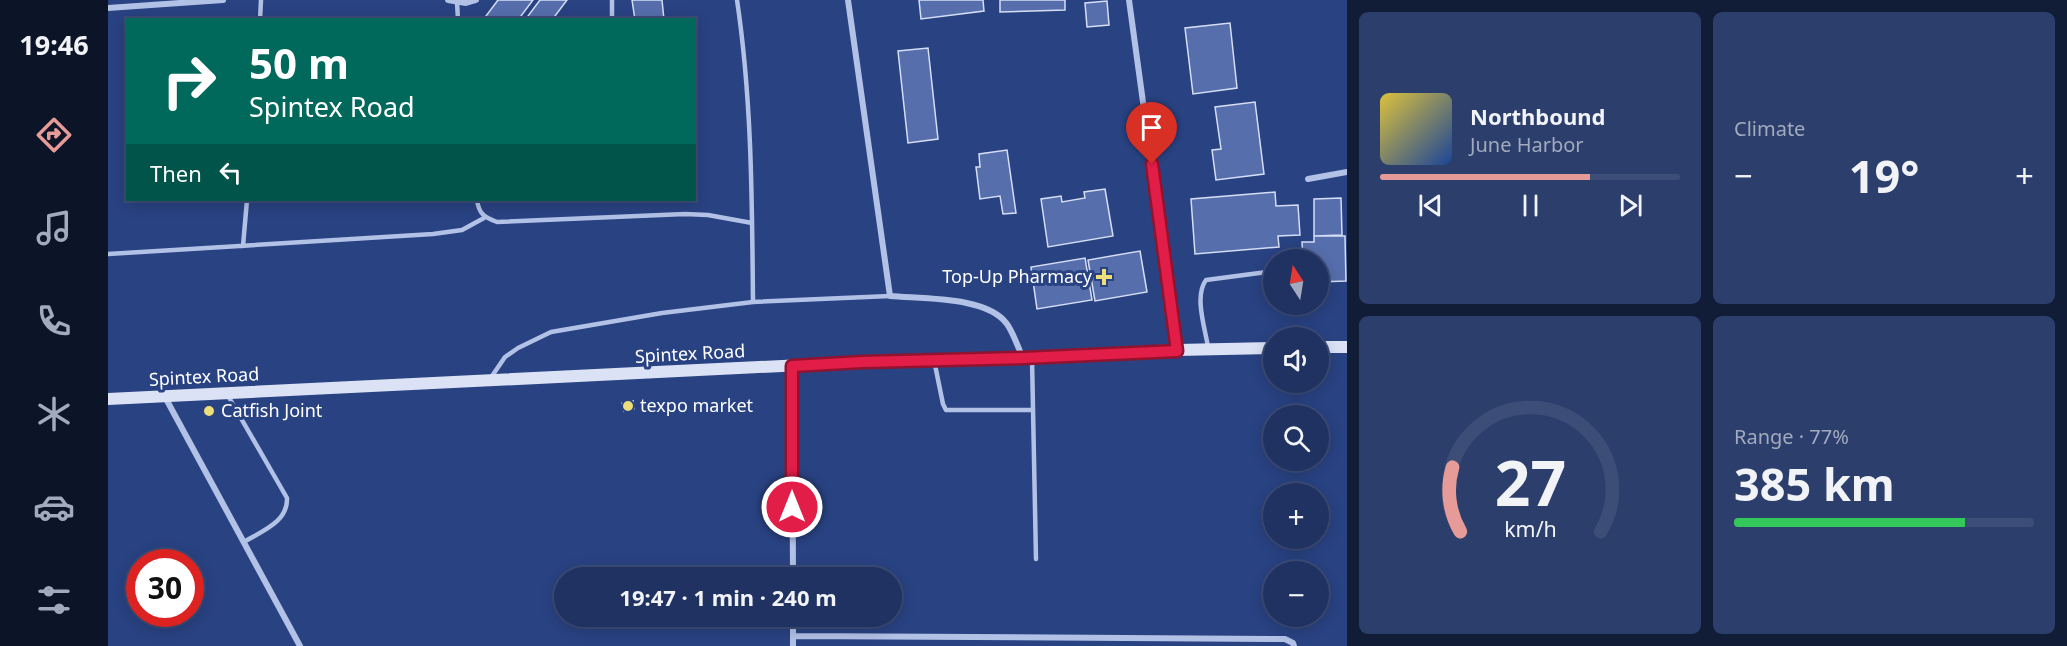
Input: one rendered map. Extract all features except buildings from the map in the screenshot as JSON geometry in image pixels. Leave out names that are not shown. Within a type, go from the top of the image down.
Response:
[{"type":"main road","points":[[1329,347],[1347,347]]},
{"type":"main road","name":"Spintex Road","points":[[108,399],[862,362],[1263,348]]},
{"type":"street","points":[[108,8],[223,0]]},
{"type":"street","points":[[448,0],[466,3],[476,0]]},
{"type":"street","points":[[848,0],[890,297],[958,302],[991,310],[1007,324],[1027,358]]},
{"type":"street","points":[[1130,0],[1177,351]]},
{"type":"street","points":[[1308,179],[1347,171]]},
{"type":"street","points":[[792,366],[793,567]]},
{"type":"street","points":[[165,397],[300,646]]},
{"type":"street","points":[[793,627],[793,646]]},
{"type":"street","points":[[793,636],[1285,639],[1294,646]]},
{"type":"lane","points":[[260,18],[261,0]]},
{"type":"lane","points":[[612,0],[612,18]]},
{"type":"lane","points":[[737,0],[744,62],[752,224],[753,302]]},
{"type":"lane","points":[[457,2],[458,18]]},
{"type":"lane","points":[[243,246],[247,201]]},
{"type":"lane","points":[[477,201],[478,208],[484,218],[496,222],[685,214],[708,215],[752,224]]},
{"type":"lane","points":[[108,254],[448,233],[462,230],[484,218]]},
{"type":"lane","points":[[1209,350],[1200,296],[1201,286],[1206,280],[1263,273]]},
{"type":"lane","points":[[489,381],[505,357],[551,332],[662,313],[753,302],[890,297]]},
{"type":"lane","points":[[1027,358],[1033,410],[1036,559]]},
{"type":"lane","points":[[934,360],[946,410],[1033,410]]},
{"type":"lane","points":[[227,393],[287,498],[288,507],[280,520],[244,542]]},
{"type":"place","name":"Top-Up Pharmacy","points":[[1104,277]]},
{"type":"place","name":"texpo market","points":[[628,406]]},
{"type":"place","name":"Catfish Joint","points":[[209,411]]},
{"type":"route","points":[[792,507],[792,366],[1177,351],[1152,164]]}]
